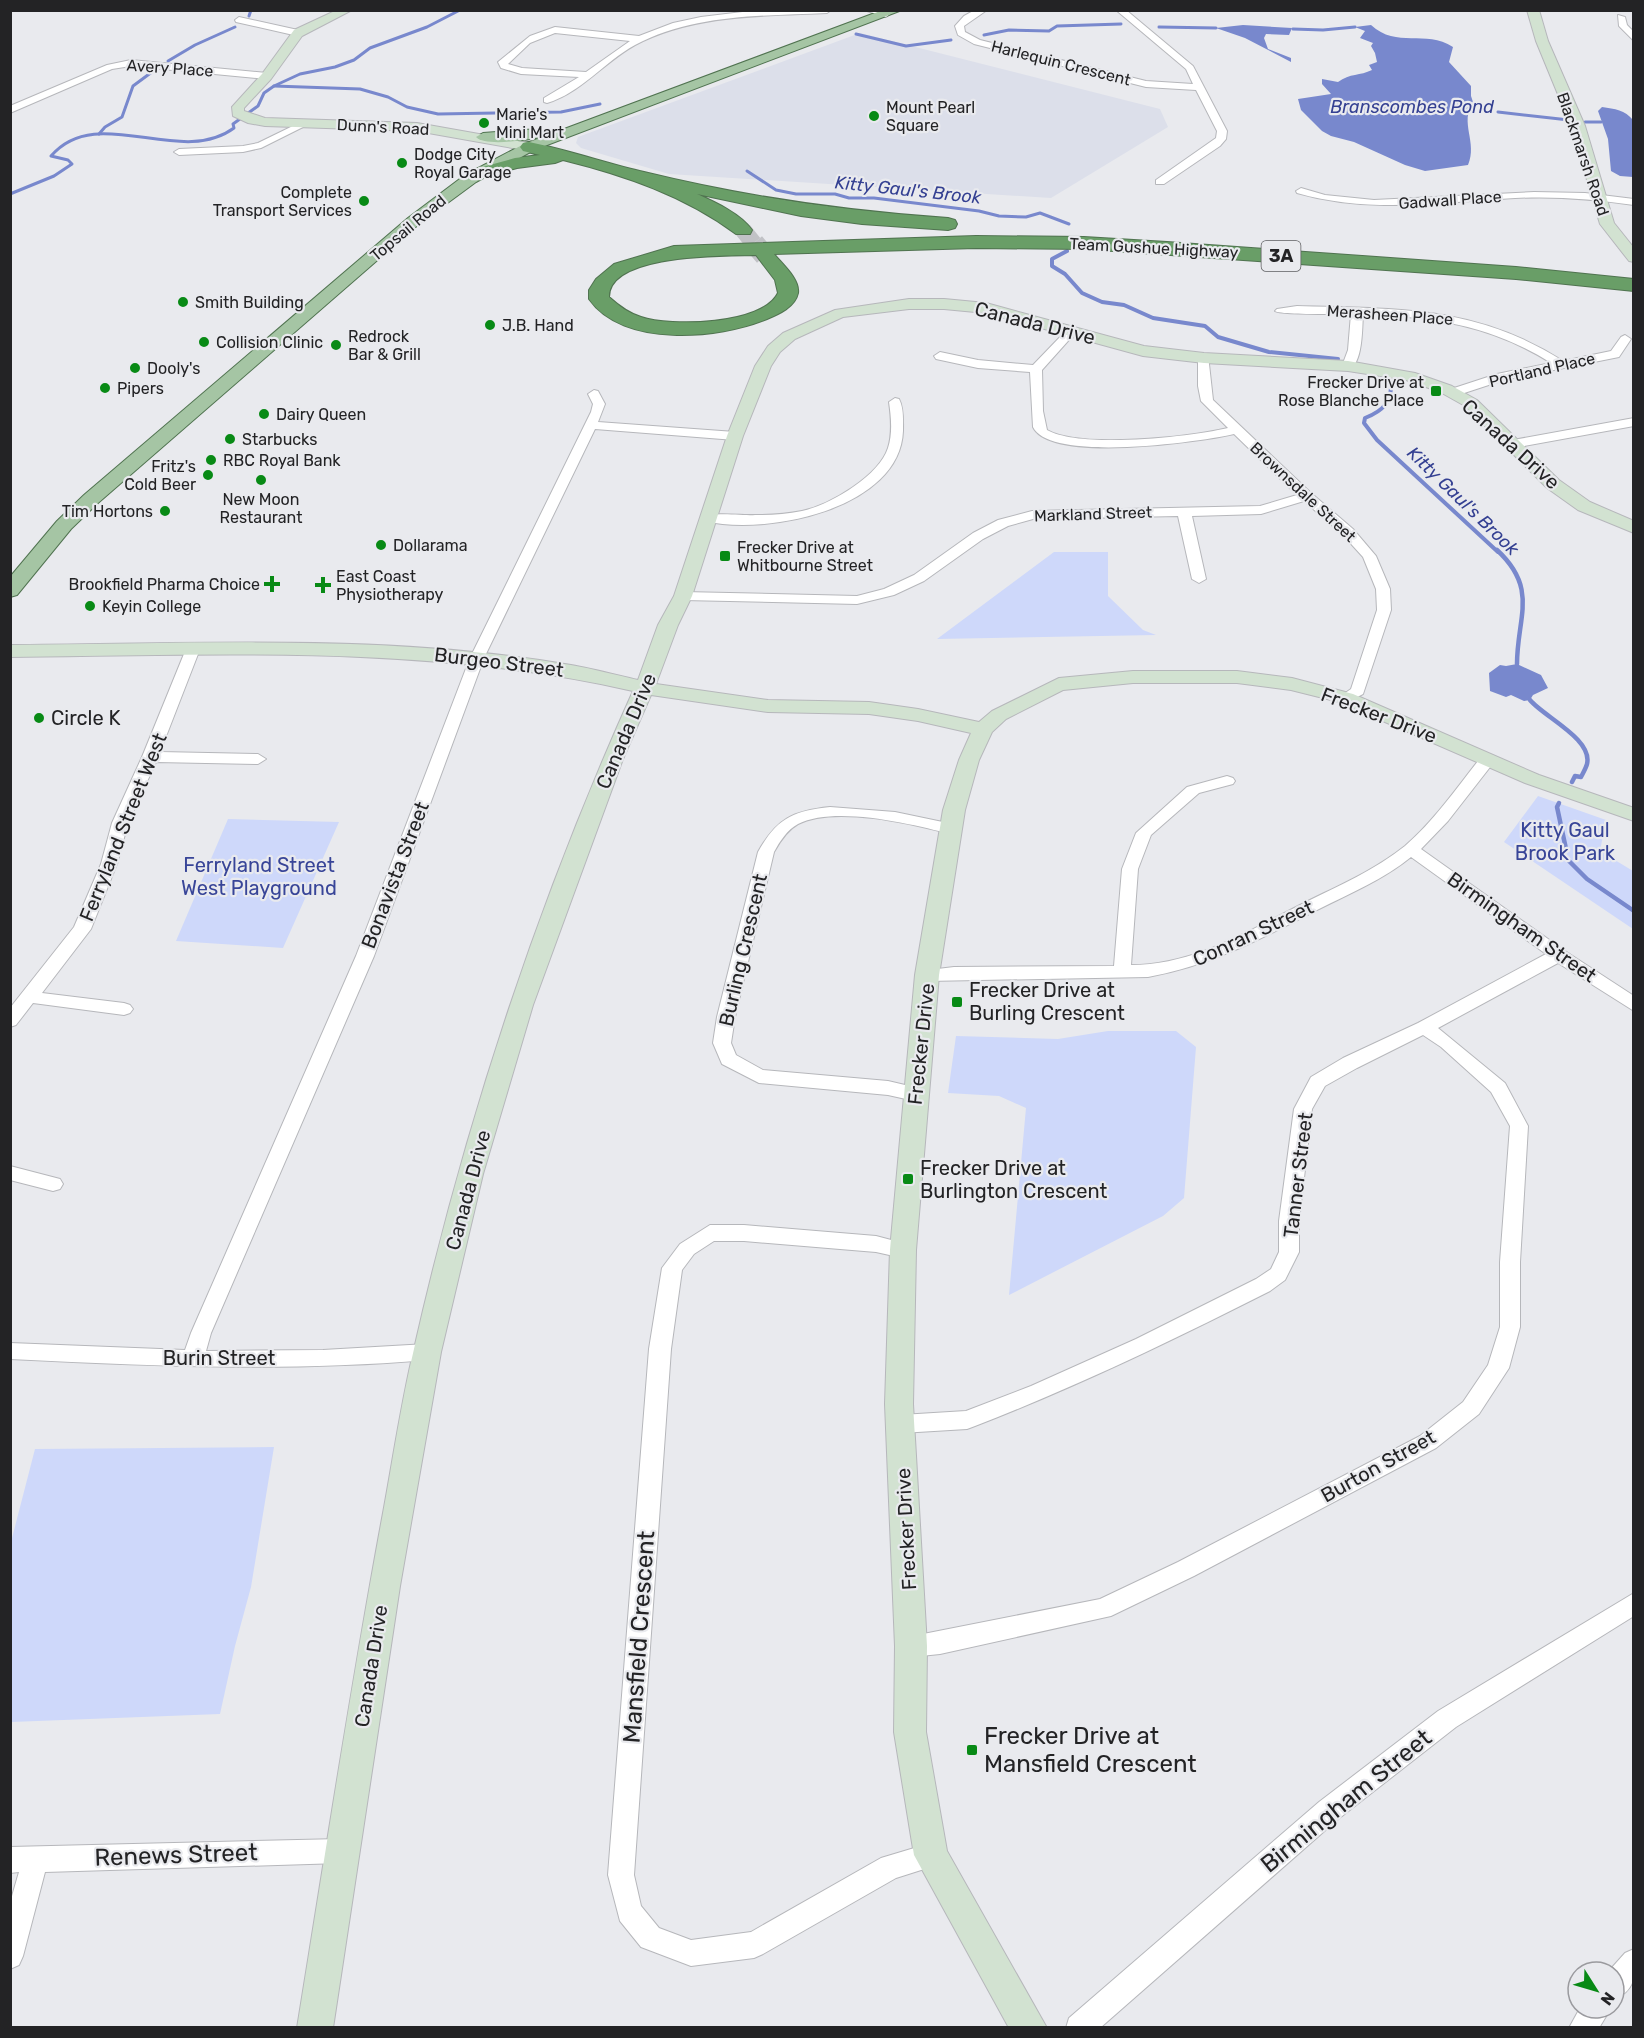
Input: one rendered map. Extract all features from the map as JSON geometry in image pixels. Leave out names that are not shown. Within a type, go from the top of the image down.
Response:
[{"type":"highway","points":[[563,154],[558,143],[564,134]]},
{"type":"highway","points":[[529,147],[585,160],[632,176],[716,210],[743,230]]},
{"type":"highway","points":[[474,175],[529,160],[548,158],[585,160]]},
{"type":"highway","name":"Team Gushue Highway","points":[[632,176],[750,201],[826,214],[1056,230],[1199,237],[1634,275]]},
{"type":"highway","name":"Team Gushue Highway","points":[[765,256],[780,274],[788,289],[786,298],[774,309],[736,324],[693,330],[662,327],[622,316],[609,309],[599,299],[599,290],[603,283],[616,272],[636,262],[674,252],[927,243],[1084,243],[1505,272],[1634,285]]},
{"type":"main road","points":[[852,10],[866,16]]},
{"type":"main road","name":"Topsail Road","points":[[10,591],[64,525],[91,499],[399,235],[474,175],[508,155],[866,16],[891,12]]},
{"type":"main road","points":[[483,137],[536,133],[579,118],[620,113]]},
{"type":"main road","points":[[483,137],[500,143],[505,147],[508,155]]},
{"type":"street","points":[[267,76],[298,33],[347,10]]},
{"type":"street","points":[[547,100],[564,94],[639,39],[670,27],[705,18],[827,10]]},
{"type":"street","name":"Harlequin Crescent","points":[[983,10],[967,18],[959,26],[961,33],[977,42],[1140,83],[1172,87],[1200,87]]},
{"type":"street","points":[[1120,10],[1190,68],[1222,132],[1222,137],[1216,144],[1160,182]]},
{"type":"street","name":"Blackmarsh Road","points":[[1533,10],[1542,41],[1578,126],[1586,161],[1600,197],[1607,224],[1632,256]]},
{"type":"street","points":[[1621,17],[1623,26],[1634,38]]},
{"type":"street","points":[[239,20],[298,33]]},
{"type":"street","points":[[588,75],[520,71],[504,66],[503,62],[534,35],[542,32],[555,30],[639,39]]},
{"type":"street","name":"Avery Place","points":[[10,110],[110,67],[131,63],[267,76]]},
{"type":"street","name":"Dunn's Road","points":[[267,76],[238,107],[238,112],[253,120],[304,124],[378,124],[483,137],[529,147]]},
{"type":"street","points":[[179,152],[243,149],[261,145],[304,124]]},
{"type":"street","name":"Gadwall Place","points":[[1301,191],[1330,199],[1401,204],[1507,196],[1600,197],[1634,202]]},
{"type":"street","name":"Canada Drive","points":[[315,2028],[341,1851],[427,1352],[470,1174],[521,1005],[613,759],[645,687],[668,626],[683,596],[735,436],[763,366],[774,349],[789,336],[840,314],[909,304],[944,304],[986,308],[1143,351],[1348,366],[1409,376],[1471,403],[1553,484],[1584,506],[1634,528]]},
{"type":"street","name":"Merasheen Place","points":[[1281,311],[1297,309],[1415,314],[1476,323],[1513,336],[1560,364]]},
{"type":"street","points":[[1348,366],[1354,350],[1357,312]]},
{"type":"street","points":[[1075,332],[1064,339],[1036,369],[1038,420],[1041,431],[1053,439],[1077,442],[1156,441],[1191,439],[1236,430]]},
{"type":"street","name":"Portland Place","points":[[1452,393],[1501,377],[1614,354],[1625,339]]},
{"type":"street","points":[[940,356],[978,364],[1036,369]]},
{"type":"street","name":"Brownsdale Street","points":[[1204,357],[1204,386],[1207,401],[1306,496],[1348,532],[1369,556],[1383,589],[1384,610],[1358,691],[1346,698]]},
{"type":"street","name":"Bonavista Street","points":[[193,1360],[201,1333],[365,956],[477,658],[599,408],[594,394]]},
{"type":"street","points":[[710,518],[738,519],[804,515],[826,508],[854,493],[876,474],[894,449],[895,402]]},
{"type":"street","points":[[1513,444],[1634,422]]},
{"type":"street","points":[[591,425],[735,436]]},
{"type":"street","name":"Markland Street","points":[[683,596],[857,600],[889,592],[919,578],[978,536],[1003,523],[1032,515],[1261,510],[1306,496]]},
{"type":"street","points":[[1184,512],[1199,579]]},
{"type":"street","name":"Burgeo Street","points":[[10,651],[312,649],[406,652],[477,658],[572,671],[664,692],[768,706],[869,708],[918,715],[983,729]]},
{"type":"street","name":"Ferryland Street West","points":[[10,1021],[82,928],[109,864],[120,823],[150,757],[193,650]]},
{"type":"street","name":"Frecker Drive","points":[[1029,2028],[931,1855],[910,1732],[911,1646],[899,1404],[903,1250],[927,975],[954,810],[969,760],[983,729],[999,716],[1059,684],[1133,677],[1237,677],[1292,684],[1346,698],[1547,785],[1634,815]]},
{"type":"street","points":[[150,757],[258,759]]},
{"type":"street","name":"Conran Street","points":[[927,975],[1148,971],[1180,967],[1216,955],[1374,875],[1411,849],[1431,829],[1488,759]]},
{"type":"street","points":[[1122,971],[1130,869],[1144,833],[1193,790],[1227,781]]},
{"type":"street","name":"Burling Crescent","points":[[915,1094],[888,1089],[759,1076],[728,1059],[722,1043],[726,1017],[766,852],[776,833],[795,819],[817,813],[849,812],[951,829]]},
{"type":"street","name":"Birmingham Street","points":[[1411,849],[1559,956],[1634,1005]]},
{"type":"street","name":"Tanner Street","points":[[901,1425],[967,1420],[1038,1392],[1143,1345],[1263,1285],[1278,1274],[1289,1252],[1289,1221],[1303,1109],[1318,1082],[1350,1063],[1559,956]]},
{"type":"street","points":[[30,997],[124,1009]]},
{"type":"street","name":"Burton Street","points":[[911,1646],[940,1643],[1103,1609],[1186,1569],[1428,1442],[1471,1408],[1498,1368],[1510,1327],[1510,1262],[1519,1126],[1498,1088],[1447,1043],[1424,1027]]},
{"type":"street","points":[[10,1173],[53,1184]]},
{"type":"street","name":"Mansfield Crescent","points":[[903,1250],[865,1243],[744,1233],[710,1233],[687,1249],[672,1268],[660,1349],[621,1875],[629,1912],[650,1938],[691,1953],[754,1945],[890,1868],[931,1855]]},
{"type":"street","name":"Burin Street","points":[[10,1351],[193,1360],[385,1356],[427,1352]]},
{"type":"street","name":"Birmingham Street","points":[[1079,2028],[1328,1811],[1447,1719],[1634,1603]]},
{"type":"street","name":"Renews Street","points":[[23,1859],[341,1851]]},
{"type":"street","points":[[10,1956],[23,1859]]},
{"type":"shaded area","name":"Mount Pearl Square","points":[[860,33],[1160,109],[1168,127],[1051,198],[669,174],[581,148],[576,143],[578,137]]},
{"type":"green space","points":[[1054,552],[1108,552],[1108,596],[1143,630],[1156,635],[937,639]]},
{"type":"green space","name":"Kitty Gaul Brook Park","points":[[1538,796],[1606,820],[1600,851],[1633,871],[1633,929],[1504,842]]},
{"type":"green space","name":"Ferryland Street West Playground","points":[[228,819],[339,822],[283,948],[176,941]]},
{"type":"green space","points":[[1108,1031],[1176,1031],[1196,1047],[1184,1198],[1163,1216],[1009,1295],[1026,1108],[999,1096],[948,1093],[956,1036],[1058,1039]]},
{"type":"green space","points":[[274,1447],[251,1587],[220,1714],[11,1722],[11,1542],[35,1449]]},
{"type":"water","points":[[1243,25],[1292,28],[1289,35],[1266,34],[1264,38],[1268,49],[1291,58],[1291,62],[1245,38],[1216,28]]},
{"type":"water","name":"Branscombes Pond","points":[[1371,25],[1391,36],[1432,39],[1453,47],[1449,62],[1471,86],[1473,102],[1469,110],[1468,125],[1471,157],[1468,165],[1425,171],[1405,165],[1354,142],[1331,136],[1322,131],[1301,110],[1298,99],[1331,94],[1322,84],[1322,79],[1338,82],[1372,70],[1369,65],[1377,62],[1371,46],[1373,43],[1360,38],[1365,31],[1355,27]]},
{"type":"water","points":[[1602,107],[1623,112],[1633,120],[1633,177],[1620,176],[1611,171],[1608,139],[1598,111]]},
{"type":"water","points":[[1517,664],[1541,675],[1548,688],[1533,695],[1530,700],[1524,701],[1511,695],[1506,697],[1490,691],[1489,673],[1500,665]]},
{"type":"waterway","points":[[249,16],[251,10]]},
{"type":"waterway","points":[[274,86],[300,74],[335,67],[354,60],[370,48],[427,27],[460,10]]},
{"type":"waterway","points":[[984,35],[1009,30],[1049,31],[1057,26],[1121,24]]},
{"type":"waterway","points":[[168,61],[195,45],[235,27]]},
{"type":"waterway","points":[[1159,27],[1216,28]]},
{"type":"waterway","points":[[1293,29],[1323,30],[1355,27]]},
{"type":"waterway","points":[[856,34],[906,46],[951,40]]},
{"type":"waterway","points":[[99,134],[105,127],[122,117],[133,86],[156,69]]},
{"type":"waterway","points":[[99,134],[189,142],[213,138],[234,128],[233,124],[258,106],[264,93],[274,86]]},
{"type":"waterway","name":"Kitty Gaul's Brook","points":[[274,86],[360,89],[388,97],[407,107],[438,114],[561,112],[600,104]]},
{"type":"waterway","points":[[1498,112],[1569,120]]},
{"type":"waterway","points":[[1585,122],[1601,122]]},
{"type":"waterway","points":[[10,194],[54,176],[72,164],[68,160],[51,156],[70,141],[91,134],[99,134]]},
{"type":"waterway","name":"Kitty Gaul's Brook","points":[[747,171],[776,190],[796,194],[835,194],[849,198],[874,198],[979,211],[999,216],[1026,217],[1040,213],[1069,224]]},
{"type":"waterway","name":"Kitty Gaul's Brook","points":[[1067,251],[1052,259],[1052,266],[1065,274],[1082,293],[1102,302],[1124,305],[1153,318],[1205,326],[1218,337],[1269,352],[1338,359]]},
{"type":"waterway","name":"Kitty Gaul's Brook","points":[[1391,382],[1390,395],[1385,405],[1365,418],[1364,423],[1377,440],[1498,552]]},
{"type":"waterway","name":"Kitty Gaul's Brook","points":[[1497,550],[1510,564],[1522,591],[1523,604],[1517,664]]},
{"type":"waterway","name":"Kitty Gaul's Brook","points":[[1530,700],[1583,746],[1587,755],[1587,764],[1581,777],[1575,776],[1572,782]]},
{"type":"waterway","name":"Kitty Gaul's Brook","points":[[1559,803],[1557,807],[1566,849],[1563,855],[1587,879],[1634,911]]},
{"type":"tunnel","points":[[743,230],[755,245]]},
{"type":"tunnel","points":[[754,243],[765,256]]},
{"type":"place","name":"Mount Pearl Square","points":[[874,116]]},
{"type":"place","name":"Marie's Mini Mart","points":[[484,123]]},
{"type":"place","name":"Dodge City Royal Garage","points":[[402,163]]},
{"type":"place","name":"Complete Transport Services","points":[[364,201]]},
{"type":"place","name":"Smith Building","points":[[183,302]]},
{"type":"place","name":"J.B. Hand","points":[[490,325]]},
{"type":"place","name":"Collision Clinic","points":[[204,342]]},
{"type":"place","name":"Redrock Bar & Grill","points":[[336,345]]},
{"type":"place","name":"Dooly's","points":[[135,368]]},
{"type":"place","name":"Pipers","points":[[105,388]]},
{"type":"place","name":"Frecker Drive at Rose Blanche Place","points":[[1436,391]]},
{"type":"place","name":"Dairy Queen","points":[[264,414]]},
{"type":"place","name":"Starbucks","points":[[230,439]]},
{"type":"place","name":"RBC Royal Bank","points":[[211,460]]},
{"type":"place","name":"Fritz's Cold Beer","points":[[208,475]]},
{"type":"place","name":"New Moon Restaurant","points":[[261,480]]},
{"type":"place","name":"Tim Hortons","points":[[165,511]]},
{"type":"place","name":"Dollarama","points":[[381,545]]},
{"type":"place","name":"Frecker Drive at Whitbourne Street","points":[[725,556]]},
{"type":"place","name":"Brookfield Pharma Choice","points":[[272,584]]},
{"type":"place","name":"East Coast Physiotherapy","points":[[323,585]]},
{"type":"place","name":"Keyin College","points":[[90,606]]},
{"type":"place","name":"Circle K","points":[[39,718]]},
{"type":"place","name":"Frecker Drive at Burling Crescent","points":[[957,1002]]},
{"type":"place","name":"Frecker Drive at Burlington Crescent","points":[[908,1179]]},
{"type":"place","name":"Frecker Drive at Mansfield Crescent","points":[[972,1750]]}]
